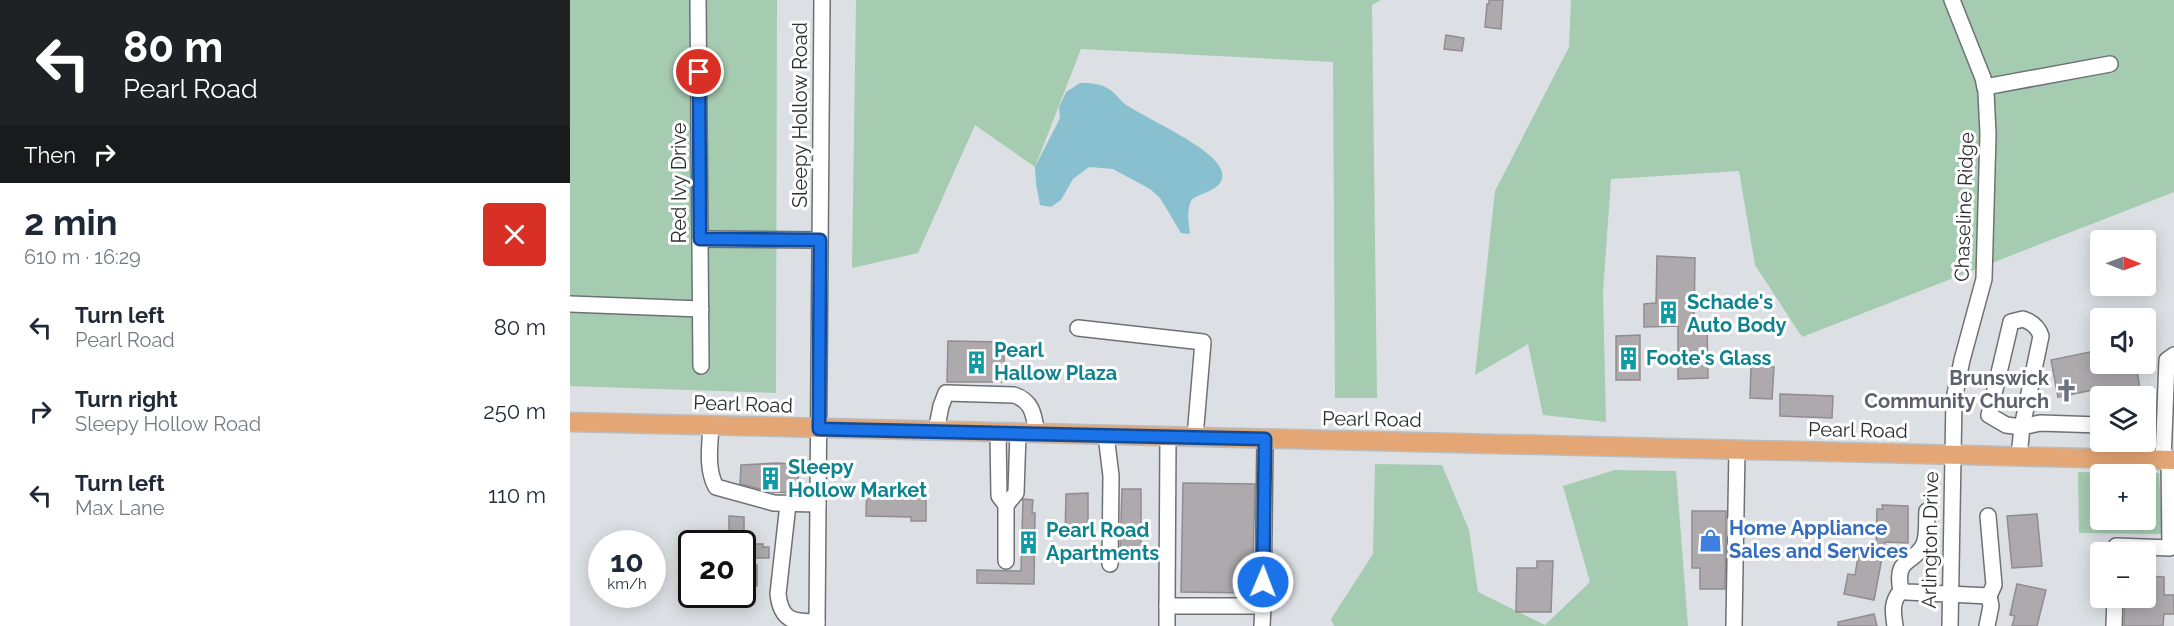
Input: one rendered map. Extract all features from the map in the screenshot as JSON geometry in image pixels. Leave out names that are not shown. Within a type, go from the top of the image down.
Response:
[{"type":"main road","name":"Pearl Road","points":[[570,422],[2019,456],[2094,452]]},
{"type":"main road","name":"Pearl Road","points":[[2139,452],[2169,460]]},
{"type":"street","name":"Red Ivy Drive","points":[[698,0],[701,366]]},
{"type":"street","name":"Sleepy Hollow Road","points":[[817,624],[822,0]]},
{"type":"street","name":"Chaseline Ridge","points":[[1952,0],[1985,87],[1988,134],[1984,279],[1957,381],[1953,454]]},
{"type":"street","points":[[1985,87],[2109,64]]},
{"type":"street","points":[[700,239],[820,240]]},
{"type":"street","points":[[570,304],[701,309]]},
{"type":"street","points":[[2019,456],[2022,428],[2041,336],[2039,329],[2034,325],[2023,320],[2011,322],[1989,415],[2006,425],[2022,428],[2040,423],[2090,425]]},
{"type":"street","points":[[1078,328],[1203,342],[1195,437]]},
{"type":"street","points":[[2156,547],[2170,548],[2172,546],[2169,460],[2170,386],[2167,360],[2174,355]]},
{"type":"street","points":[[936,431],[946,393],[1014,395],[1024,398],[1034,413],[1037,434]]},
{"type":"street","points":[[711,426],[710,468],[711,478],[716,487],[762,501],[818,504]]},
{"type":"street","points":[[998,433],[999,496],[1006,505],[1006,561]]},
{"type":"street","points":[[1006,505],[1016,493],[1018,433]]},
{"type":"street","points":[[1106,435],[1110,476],[1110,564]]},
{"type":"street","points":[[1167,626],[1168,436]]},
{"type":"street","points":[[1262,626],[1265,439]]},
{"type":"street","points":[[1734,625],[1737,450]]},
{"type":"street","name":"Arlington Drive","points":[[1950,626],[1953,454]]},
{"type":"street","points":[[788,504],[778,594],[779,604],[783,614],[792,620],[817,624]]},
{"type":"street","points":[[1895,626],[1892,609],[1895,598],[1901,591],[1899,578],[1901,567],[1923,545],[1926,536],[1927,511]]},
{"type":"street","points":[[1987,626],[1991,606],[1989,596],[1994,585],[1988,516]]},
{"type":"street","points":[[1901,591],[1951,596],[1989,596]]},
{"type":"street","points":[[1167,606],[1263,606]]},
{"type":"street","points":[[2114,626],[2115,608]]},
{"type":"green space","points":[[570,0],[777,0],[776,393],[570,386]]},
{"type":"green space","points":[[856,0],[1381,0],[1372,5],[1377,398],[1335,398],[1333,62],[1081,49],[1035,167],[975,125],[918,253],[852,268]]},
{"type":"green space","points":[[1571,0],[2174,0],[2174,192],[1802,337],[1755,265],[1739,171],[1611,179],[1603,292],[1606,422],[1543,415],[1528,344],[1475,375],[1495,191],[1569,47]]},
{"type":"green space","points":[[1375,464],[1442,465],[1469,530],[1478,592],[1545,625],[1590,582],[1563,486],[1615,470],[1676,471],[1688,626],[1334,626],[1331,619],[1373,554]]},
{"type":"green space","points":[[2078,472],[2090,472],[2090,530],[2156,530],[2156,473],[2159,473],[2162,534],[2079,533]]},
{"type":"water","points":[[1080,83],[1104,86],[1125,104],[1196,145],[1217,163],[1222,172],[1219,184],[1194,198],[1189,205],[1190,234],[1181,233],[1160,198],[1150,189],[1113,169],[1089,167],[1073,179],[1061,200],[1051,207],[1040,205],[1035,167],[1060,118],[1059,107],[1066,92]]},
{"type":"building","points":[[1489,0],[1503,0],[1501,29],[1485,27]]},
{"type":"building","points":[[1446,35],[1464,38],[1462,51],[1444,49]]},
{"type":"building","name":"Schade's Auto Body","points":[[1657,256],[1695,258],[1694,323],[1707,323],[1708,378],[1678,379],[1678,326],[1644,327],[1644,304],[1656,303]]},
{"type":"building","name":"Foote's Glass","points":[[1640,335],[1640,380],[1616,380],[1616,336]]},
{"type":"building","name":"Pearl Hallow Plaza","points":[[948,341],[1004,342],[1004,382],[947,382]]},
{"type":"building","points":[[2090,352],[2090,374],[2138,374],[2139,386],[2090,386],[2090,391],[2058,397],[2051,360]]},
{"type":"building","points":[[1751,366],[1774,367],[1772,399],[1750,398]]},
{"type":"building","points":[[1780,394],[1833,396],[1832,418],[1780,416]]},
{"type":"building","name":"Sleepy Hollow Market","points":[[778,463],[800,465],[796,493],[772,492],[740,484],[741,465]]},
{"type":"building","points":[[1183,483],[1255,484],[1252,593],[1181,592]]},
{"type":"building","points":[[867,485],[926,487],[926,521],[911,521],[911,517],[866,516]]},
{"type":"building","points":[[1122,489],[1141,489],[1141,552],[1120,553]]},
{"type":"building","points":[[1088,493],[1088,537],[1065,538],[1066,494]]},
{"type":"building","name":"Pearl Road Apartments","points":[[1023,499],[1033,500],[1032,513],[1035,513],[1034,584],[977,583],[977,570],[1021,571]]},
{"type":"building","points":[[1882,505],[1908,506],[1908,543],[1885,542],[1874,600],[1844,594],[1848,574],[1855,575],[1860,545],[1876,548],[1877,509],[1883,509]]},
{"type":"building","name":"Home Appliance Sales and Services","points":[[1692,511],[1726,511],[1725,589],[1700,589],[1700,568],[1692,568]]},
{"type":"building","points":[[2037,514],[2042,566],[2012,568],[2007,516]]},
{"type":"building","points":[[729,516],[744,517],[744,530],[729,530]]},
{"type":"building","points":[[756,544],[769,547],[769,558],[756,558]]},
{"type":"building","points":[[1537,561],[1553,561],[1551,612],[1516,612],[1517,568],[1537,568]]},
{"type":"building","points":[[2156,577],[2164,577],[2164,595],[2174,595],[2174,614],[2164,614],[2163,626],[2124,626],[2125,608],[2156,608]]},
{"type":"building","points":[[2017,584],[2046,590],[2037,626],[2012,626],[2015,616],[2010,615]]},
{"type":"building","points":[[1874,614],[1877,626],[1838,626],[1838,622]]},
{"type":"place","name":"Schade's Auto Body","points":[[1669,313]]},
{"type":"place","name":"Foote's Glass","points":[[1628,358]]},
{"type":"place","name":"Pearl Hallow Plaza","points":[[976,362]]},
{"type":"place","name":"Brunswick Community Church","points":[[2067,390]]},
{"type":"place","name":"Sleepy Hollow Market","points":[[770,479]]},
{"type":"place","name":"Home Appliance Sales and Services","points":[[1711,540]]},
{"type":"place","name":"Pearl Road Apartments","points":[[1028,542]]},
{"type":"route","points":[[699,72],[700,239],[820,240],[819,429],[1265,439],[1263,582]]}]
